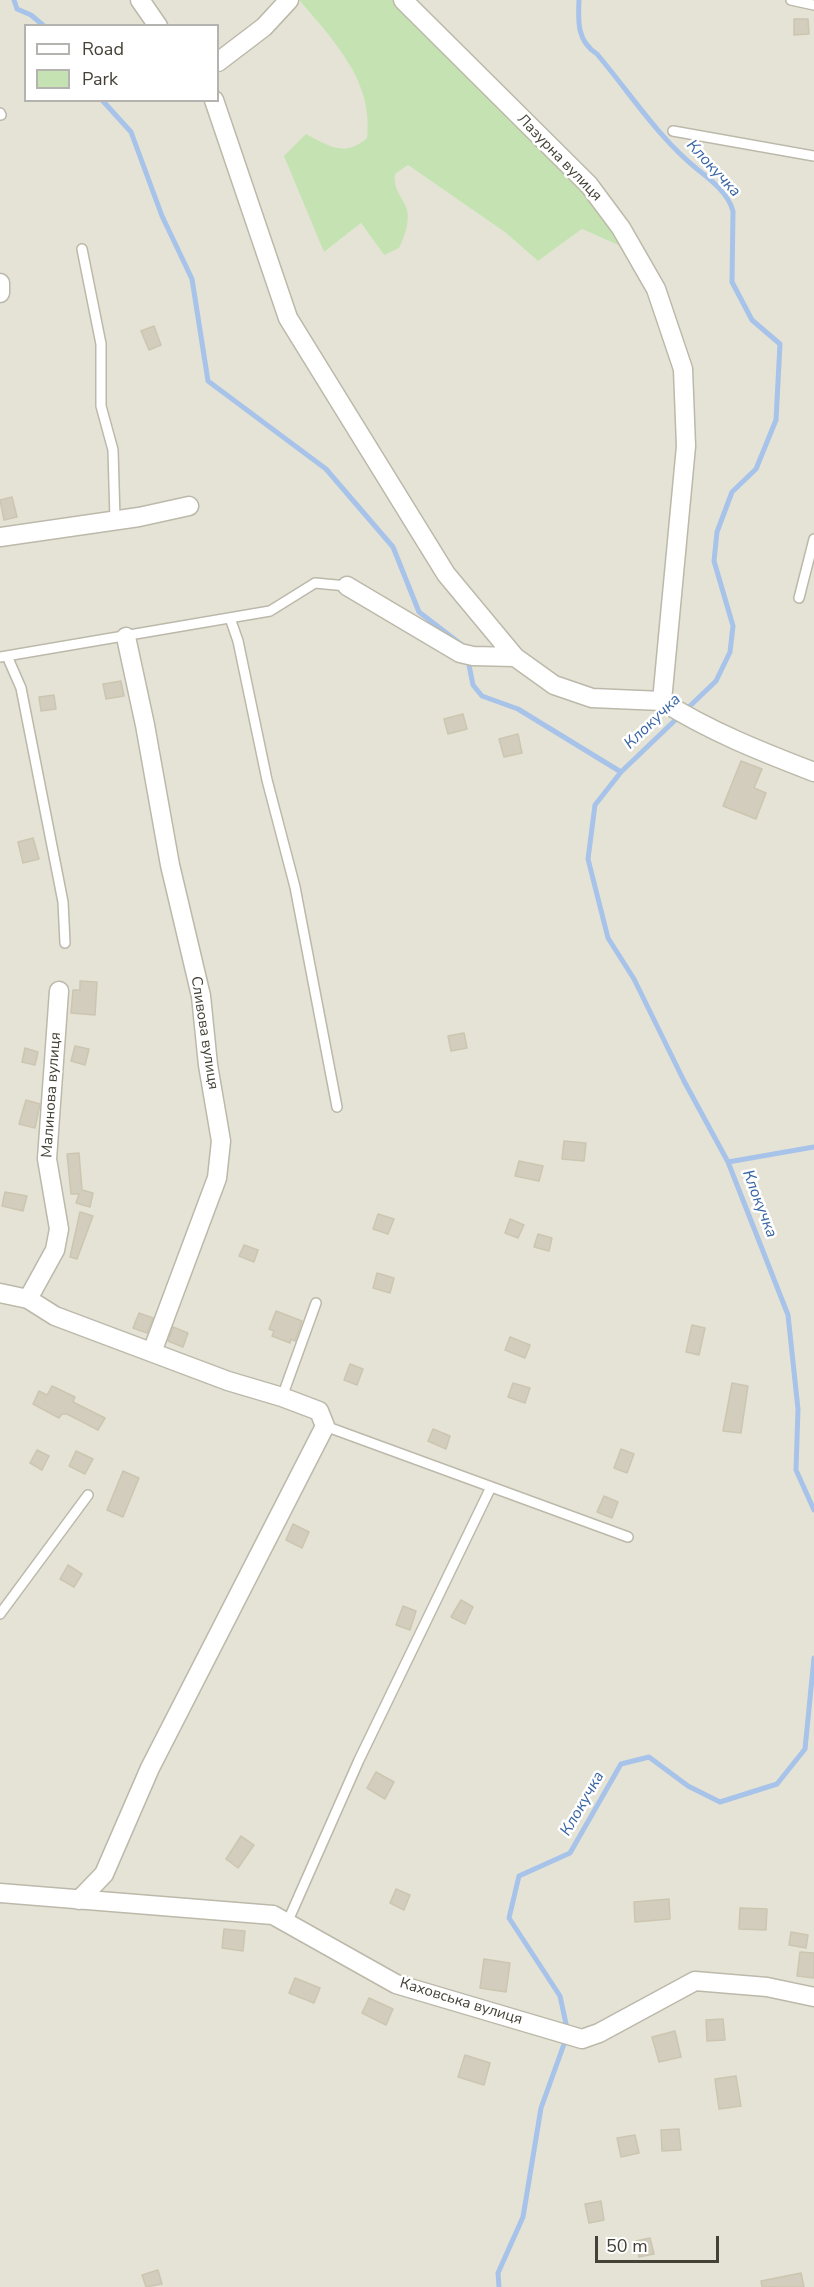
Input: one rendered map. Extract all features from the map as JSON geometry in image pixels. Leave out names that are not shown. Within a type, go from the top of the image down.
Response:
[{"type":"street","points":[[140,0],[157,24]]},
{"type":"street","points":[[219,61],[264,27],[290,0]]},
{"type":"street","name":"Лазурна вулиця","points":[[403,0],[584,180],[621,228],[656,289],[683,369],[686,446],[669,705]]},
{"type":"street","points":[[215,102],[288,318],[446,574],[515,657],[554,685],[592,698],[669,705],[695,721],[761,752],[814,772]]},
{"type":"street","points":[[0,283],[0,293]]},
{"type":"street","points":[[0,537],[189,506]]},
{"type":"street","points":[[347,586],[466,655],[515,657]]},
{"type":"street","name":"Сливова вулиця","points":[[126,637],[146,725],[172,874],[201,996],[208,1065],[221,1141],[217,1178],[152,1352]]},
{"type":"street","name":"Малинова вулиця","points":[[28,1299],[56,1250],[59,1229],[47,1159],[59,991]]},
{"type":"street","points":[[0,1293],[28,1299],[55,1317],[228,1382],[282,1397],[319,1411],[325,1426],[150,1768],[104,1874],[79,1900]]},
{"type":"street","name":"Каховська вулиця","points":[[0,1893],[273,1915],[396,1984],[582,2039],[599,2033],[695,1981],[767,1987],[814,1997]]},
{"type":"lane","points":[[791,0],[814,5]]},
{"type":"lane","points":[[673,131],[814,156]]},
{"type":"lane","points":[[82,249],[101,344],[101,406],[112,450],[116,485],[115,519]]},
{"type":"lane","points":[[799,598],[814,539]]},
{"type":"lane","points":[[65,943],[63,902],[21,688],[3,656],[270,611],[315,583],[347,586]]},
{"type":"lane","points":[[230,618],[238,641],[267,780],[297,897],[337,1107]]},
{"type":"lane","points":[[282,1397],[316,1303]]},
{"type":"lane","points":[[325,1426],[628,1537]]},
{"type":"lane","points":[[287,1923],[359,1760],[491,1487]]},
{"type":"lane","points":[[0,1614],[88,1495]]},
{"type":"shaded area","points":[[0,0],[299,0],[344,53],[362,89],[369,117],[367,138],[356,148],[336,150],[306,134],[324,252],[361,223],[384,255],[403,203],[393,187],[395,174],[408,165],[506,233],[538,261],[582,229],[625,248],[406,0],[814,0],[814,2287],[0,2287]]},
{"type":"green space","points":[[299,0],[406,0],[570,155],[639,239],[625,248],[582,229],[538,261],[506,233],[408,165],[395,174],[397,189],[408,215],[406,230],[399,248],[384,255],[361,223],[324,252],[284,156],[306,134],[330,146],[351,148],[367,138],[367,117],[358,80],[337,46]]},
{"type":"building","points":[[794,19],[808,19],[809,34],[794,35]]},
{"type":"building","points":[[154,326],[161,345],[149,350],[141,331]]},
{"type":"building","points":[[12,497],[17,517],[4,520],[0,500]]},
{"type":"building","points":[[121,681],[124,696],[106,699],[103,684]]},
{"type":"building","points":[[54,695],[56,709],[41,711],[39,697]]},
{"type":"building","points":[[463,714],[467,729],[448,734],[444,719]]},
{"type":"building","points":[[518,734],[522,753],[504,757],[499,739]]},
{"type":"building","points":[[741,761],[762,769],[754,788],[766,793],[756,819],[723,806]]},
{"type":"building","points":[[33,838],[39,859],[23,863],[18,842]]},
{"type":"building","points":[[80,981],[97,982],[95,1015],[71,1013],[73,990],[80,990]]},
{"type":"building","points":[[464,1033],[467,1048],[451,1051],[448,1036]]},
{"type":"building","points":[[75,1046],[89,1049],[85,1065],[71,1061]]},
{"type":"building","points":[[25,1048],[38,1052],[35,1065],[22,1062]]},
{"type":"building","points":[[26,1100],[40,1104],[35,1128],[19,1124]]},
{"type":"building","points":[[564,1141],[586,1143],[584,1161],[562,1159]]},
{"type":"building","points":[[79,1153],[82,1190],[93,1193],[90,1207],[76,1203],[79,1194],[71,1194],[67,1154]]},
{"type":"building","points":[[519,1161],[543,1166],[539,1181],[515,1176]]},
{"type":"building","points":[[5,1192],[27,1196],[23,1211],[2,1206]]},
{"type":"building","points":[[80,1212],[93,1216],[77,1259],[70,1257]]},
{"type":"building","points":[[378,1214],[394,1219],[388,1234],[373,1229]]},
{"type":"building","points":[[510,1219],[524,1225],[518,1238],[505,1233]]},
{"type":"building","points":[[538,1234],[552,1238],[549,1251],[534,1247]]},
{"type":"building","points":[[244,1245],[258,1250],[254,1262],[239,1256]]},
{"type":"building","points":[[377,1273],[394,1278],[390,1293],[373,1288]]},
{"type":"building","points":[[276,1311],[302,1321],[295,1341],[291,1339],[290,1343],[272,1336],[274,1331],[269,1329]]},
{"type":"building","points":[[139,1313],[153,1318],[147,1333],[133,1328]]},
{"type":"building","points":[[692,1325],[705,1328],[699,1355],[686,1352]]},
{"type":"building","points":[[173,1327],[188,1333],[183,1347],[168,1341]]},
{"type":"building","points":[[510,1337],[530,1345],[525,1358],[505,1350]]},
{"type":"building","points":[[350,1364],[363,1369],[357,1385],[344,1380]]},
{"type":"building","points":[[513,1383],[530,1388],[525,1403],[508,1397]]},
{"type":"building","points":[[732,1383],[748,1386],[741,1433],[723,1431]]},
{"type":"building","points":[[52,1386],[75,1397],[73,1402],[105,1418],[98,1430],[67,1414],[62,1414],[59,1418],[33,1404],[39,1391],[47,1395]]},
{"type":"building","points":[[433,1429],[450,1436],[446,1449],[428,1441]]},
{"type":"building","points":[[621,1449],[634,1454],[627,1473],[614,1468]]},
{"type":"building","points":[[37,1450],[49,1456],[42,1470],[30,1463]]},
{"type":"building","points":[[76,1451],[93,1459],[85,1474],[69,1466]]},
{"type":"building","points":[[123,1471],[139,1478],[123,1517],[107,1510]]},
{"type":"building","points":[[604,1496],[618,1502],[612,1518],[597,1512]]},
{"type":"building","points":[[293,1524],[309,1532],[302,1548],[286,1540]]},
{"type":"building","points":[[68,1565],[82,1574],[74,1587],[60,1579]]},
{"type":"building","points":[[461,1600],[473,1607],[465,1624],[451,1617]]},
{"type":"building","points":[[403,1606],[416,1611],[410,1630],[396,1625]]},
{"type":"building","points":[[376,1772],[394,1782],[385,1799],[367,1788]]},
{"type":"building","points":[[241,1836],[254,1845],[238,1868],[226,1859]]},
{"type":"building","points":[[396,1889],[410,1895],[404,1910],[390,1903]]},
{"type":"building","points":[[669,1899],[670,1919],[635,1922],[634,1902]]},
{"type":"building","points":[[740,1908],[767,1909],[766,1930],[739,1929]]},
{"type":"building","points":[[224,1929],[245,1931],[243,1951],[222,1948]]},
{"type":"building","points":[[791,1932],[808,1935],[806,1948],[789,1945]]},
{"type":"building","points":[[800,1952],[814,1953],[814,1978],[797,1976]]},
{"type":"building","points":[[484,1959],[510,1963],[506,1992],[480,1988]]},
{"type":"building","points":[[295,1978],[320,1988],[314,2003],[289,1993]]},
{"type":"building","points":[[369,1998],[393,2009],[386,2025],[362,2013]]},
{"type":"building","points":[[723,2019],[725,2040],[707,2041],[706,2020]]},
{"type":"building","points":[[675,2031],[681,2057],[659,2062],[652,2037]]},
{"type":"building","points":[[465,2055],[490,2063],[484,2085],[458,2077]]},
{"type":"building","points":[[736,2076],[741,2106],[719,2109],[715,2079]]},
{"type":"building","points":[[679,2129],[681,2150],[662,2151],[661,2130]]},
{"type":"building","points":[[635,2135],[639,2153],[621,2157],[617,2138]]},
{"type":"building","points":[[601,2201],[604,2220],[589,2223],[585,2204]]},
{"type":"building","points":[[650,2238],[654,2254],[639,2257],[636,2241]]},
{"type":"building","points":[[158,2270],[162,2284],[146,2287],[142,2275]]},
{"type":"building","points":[[801,2273],[804,2287],[762,2287],[761,2281]]},
{"type":"waterway","points":[[14,0],[17,9],[31,15],[42,24]]},
{"type":"waterway","name":"Клокучка","points":[[579,0],[580,30],[590,49],[597,54],[669,143],[713,182],[731,204],[733,211],[732,282],[752,320],[780,344],[776,420],[756,469],[732,492],[717,532],[714,561],[733,626],[730,652],[716,681],[621,772],[595,805],[588,859],[608,938],[634,979],[684,1081],[728,1162],[788,1315],[798,1409],[796,1470],[814,1510]]},
{"type":"waterway","points":[[104,102],[131,132],[162,216],[192,279],[208,381],[326,469],[393,547],[419,612],[466,648]]},
{"type":"waterway","points":[[468,660],[473,685],[482,696],[518,709],[621,772]]},
{"type":"waterway","points":[[728,1162],[814,1147]]},
{"type":"waterway","name":"Клокучка","points":[[499,2287],[498,2273],[523,2217],[541,2108],[568,2033],[560,1996],[509,1918],[519,1876],[570,1853],[621,1764],[649,1757],[688,1786],[720,1802],[777,1784],[805,1749],[814,1658]]}]
